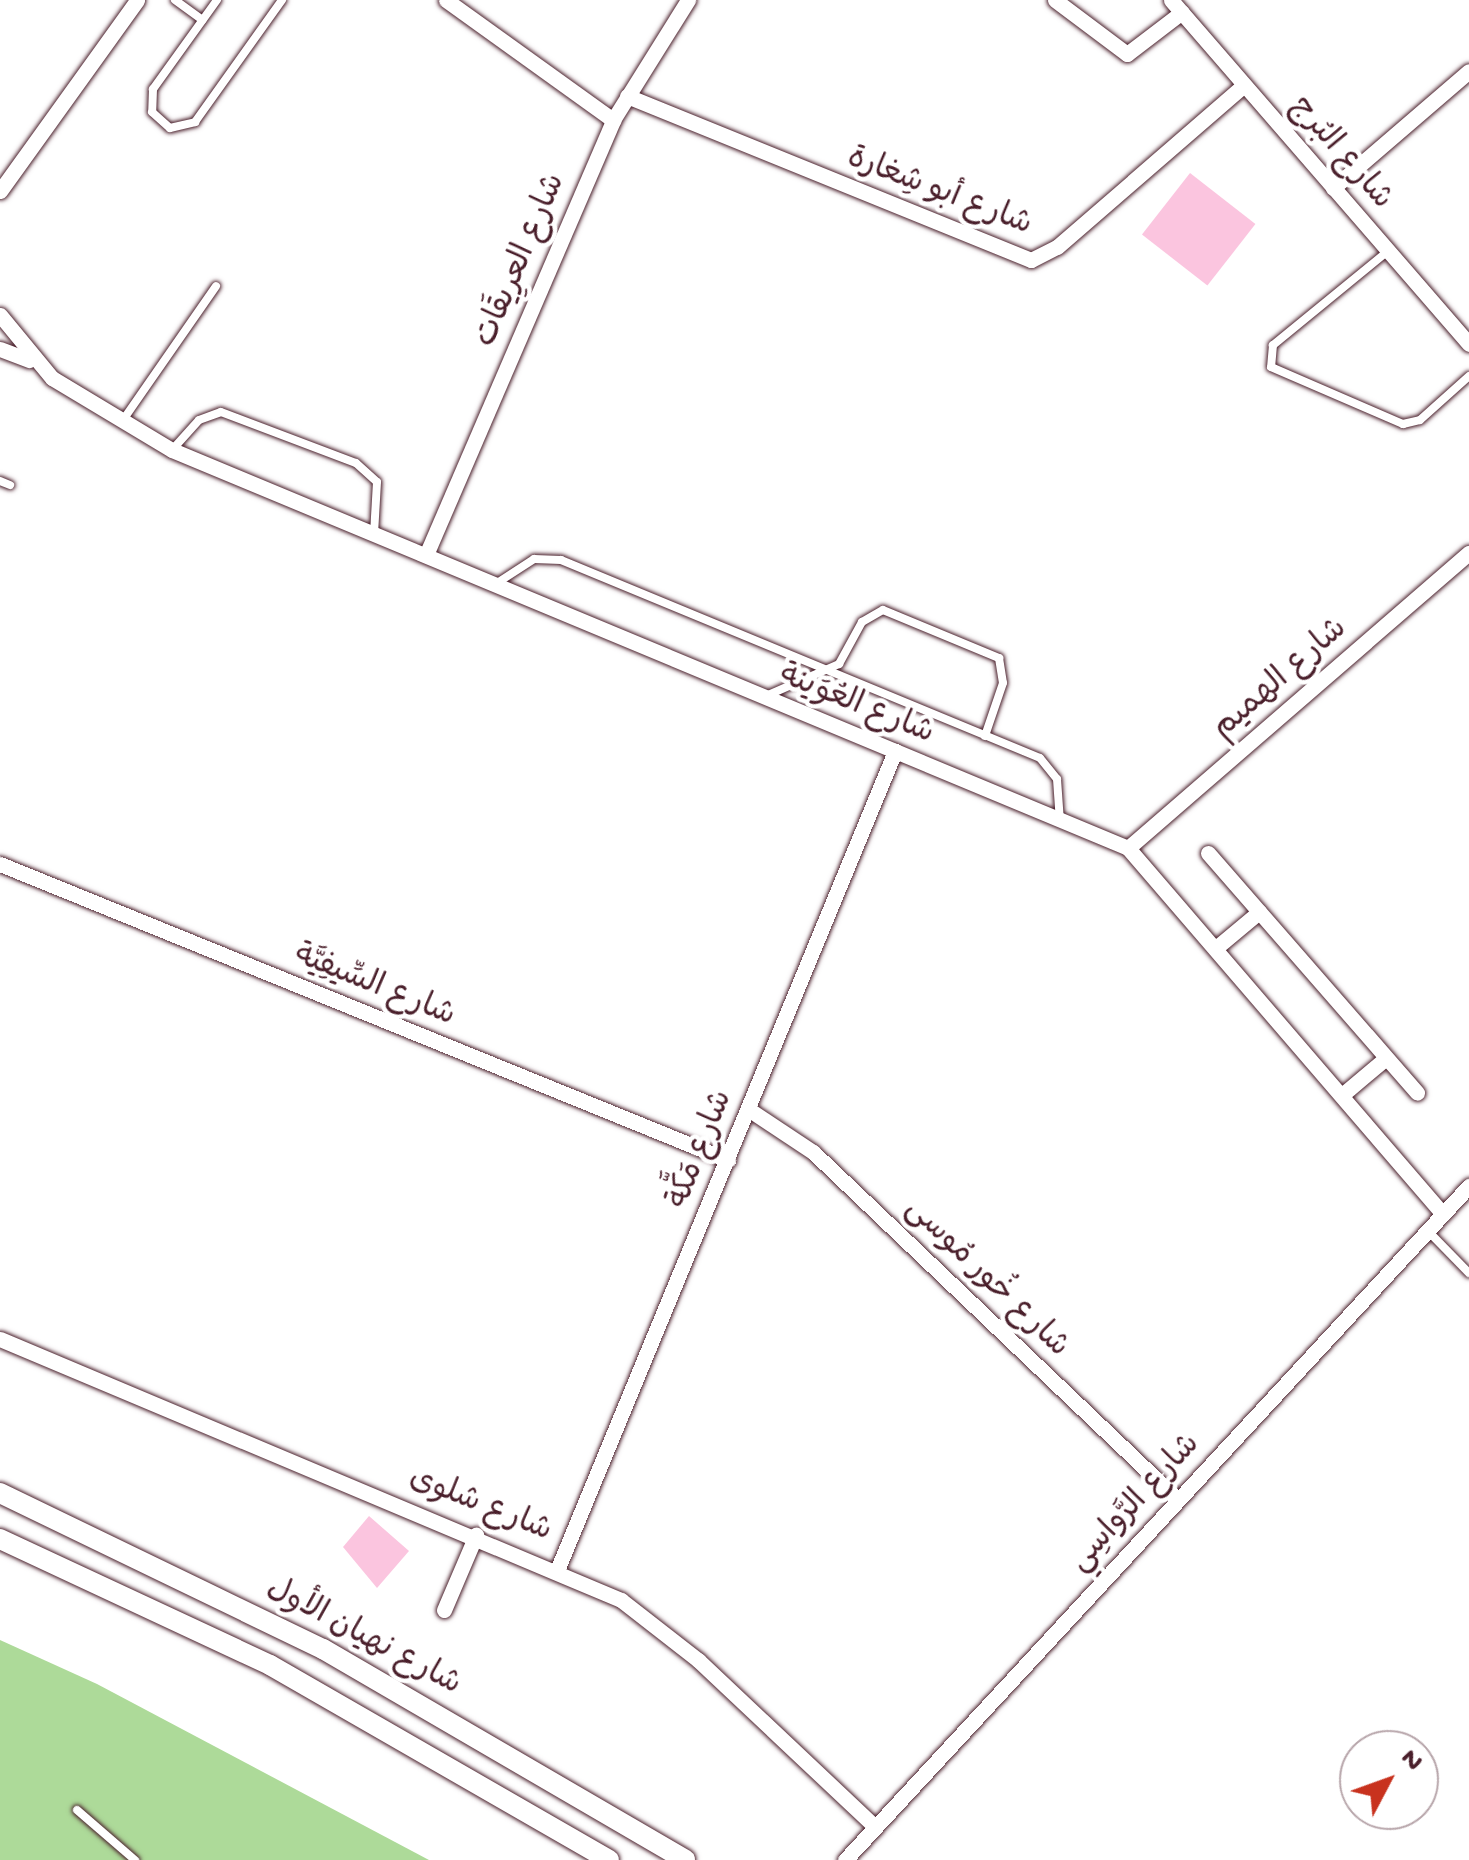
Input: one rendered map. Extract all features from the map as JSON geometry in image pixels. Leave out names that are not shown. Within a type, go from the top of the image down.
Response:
[{"type":"main road","name":"شارع نهيان الأول","points":[[0,1493],[340,1658],[686,1860]]},
{"type":"main road","name":"شارع نهيان الأول","points":[[0,1539],[287,1674],[609,1860]]},
{"type":"street","points":[[2,191],[137,0]]},
{"type":"street","points":[[446,0],[613,120]]},
{"type":"street","name":"شارع العرِيقَات","points":[[426,554],[613,120],[688,0]]},
{"type":"street","points":[[1055,0],[1127,54],[1176,6]]},
{"type":"street","name":"شارع البُرج","points":[[1176,6],[1469,344]]},
{"type":"street","points":[[1332,188],[1469,72]]},
{"type":"street","name":"شارع أبو شِغارة","points":[[627,96],[1031,260],[1057,248],[1244,86]]},
{"type":"street","name":"شارع العُوَينة","points":[[0,315],[37,364]]},
{"type":"street","name":"شارع العُوَينة","points":[[0,348],[37,364],[120,424],[172,450],[1128,848],[1444,1214]]},
{"type":"street","name":"شارع الهميم","points":[[1128,848],[1469,554]]},
{"type":"street","name":"شارع مَكَّة","points":[[558,1568],[896,752]]},
{"type":"street","points":[[1208,853],[1417,1093]]},
{"type":"street","name":"شارع السِّيفِيَّة","points":[[0,864],[728,1160]]},
{"type":"street","points":[[1216,948],[1259,912]]},
{"type":"street","points":[[1342,1095],[1386,1058]]},
{"type":"street","name":"شارع خُور مُوسى","points":[[748,1108],[813,1152],[1177,1499]]},
{"type":"street","name":"شارع الرَّواسِي","points":[[844,1860],[1469,1186]]},
{"type":"street","name":"شارع شلوى","points":[[0,1339],[558,1568],[660,1626],[875,1827]]},
{"type":"street","points":[[444,1610],[476,1534]]},
{"type":"lane","points":[[176,0],[203,20]]},
{"type":"lane","points":[[217,0],[150,96],[156,119],[170,128],[196,122],[282,0]]},
{"type":"lane","points":[[1388,251],[1273,345],[1271,367],[1403,424],[1420,420],[1469,376]]},
{"type":"lane","points":[[120,424],[216,286]]},
{"type":"lane","points":[[172,450],[199,420],[221,412],[356,464],[377,482],[374,535]]},
{"type":"lane","points":[[0,481],[10,485]]},
{"type":"lane","points":[[492,586],[534,559],[561,560],[1048,764],[1060,818]]},
{"type":"lane","points":[[762,698],[827,671],[844,659],[862,622],[883,610],[995,654],[1004,673],[986,736]]},
{"type":"lane","points":[[1428,1231],[1469,1273]]},
{"type":"lane","points":[[77,1810],[135,1860]]},
{"type":"green space","points":[[0,1640],[97,1684],[429,1860],[0,1860]]},
{"type":"building","points":[[1190,173],[1255,224],[1207,286],[1142,234]]},
{"type":"building","points":[[369,1516],[409,1551],[377,1588],[343,1547]]}]
